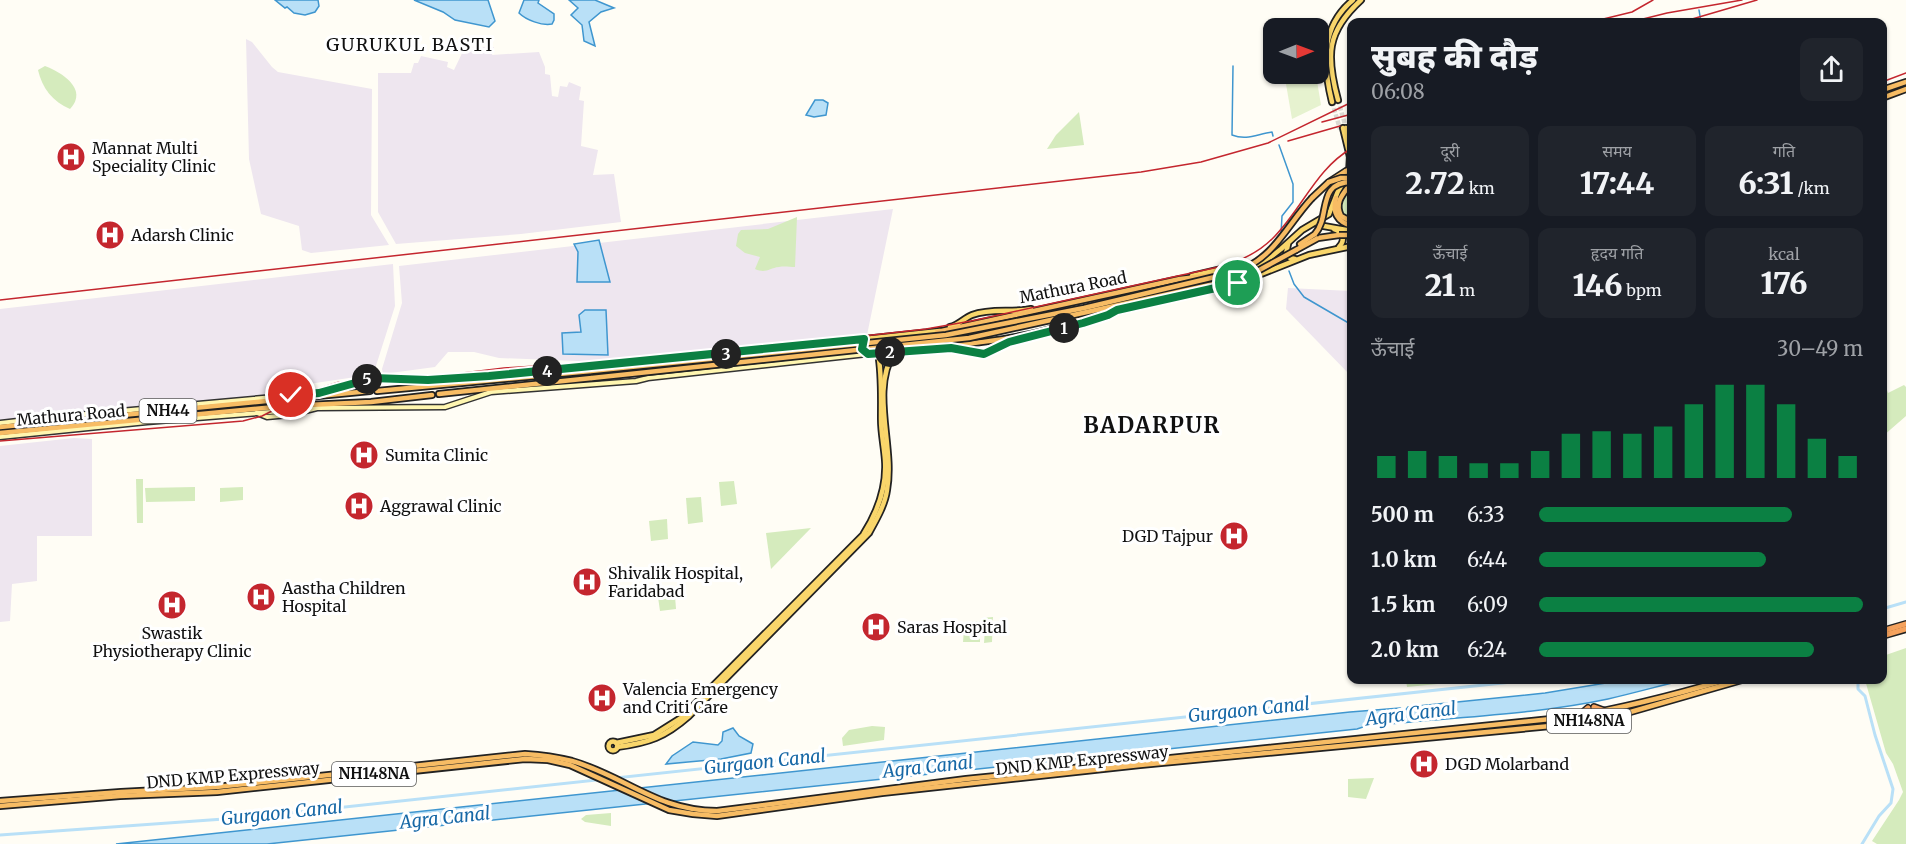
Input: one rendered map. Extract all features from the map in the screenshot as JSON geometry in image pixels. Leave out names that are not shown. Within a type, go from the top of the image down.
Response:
[{"type":"highway","points":[[1887,88],[1906,82]]},
{"type":"highway","points":[[1887,96],[1906,89]]},
{"type":"highway","name":"Mathura Road","points":[[377,391],[763,355],[946,335],[1084,308],[1247,268],[1267,255],[1305,205],[1329,182],[1347,172]]},
{"type":"highway","points":[[1329,182],[1341,178],[1347,180]]},
{"type":"highway","points":[[1278,260],[1318,231],[1324,218],[1325,201],[1332,189],[1347,182]]},
{"type":"highway","points":[[1347,187],[1334,205],[1339,219],[1347,222]]},
{"type":"highway","points":[[1338,198],[1340,214],[1347,220]]},
{"type":"highway","name":"Mathura Road","points":[[439,394],[947,342],[1046,323],[1245,277],[1318,238],[1347,235]]},
{"type":"highway","points":[[937,332],[1193,277],[1221,275]]},
{"type":"highway","points":[[913,350],[1010,338],[1066,325],[1104,308]]},
{"type":"highway","name":"Mathura Road","points":[[0,435],[55,422],[370,391]]},
{"type":"highway","name":"Mathura Road","points":[[0,425],[50,429],[432,395]]},
{"type":"highway","points":[[206,414],[225,416]]},
{"type":"highway","points":[[1887,630],[1906,624]]},
{"type":"highway","points":[[1887,635],[1906,629]]},
{"type":"highway","name":"DND KMP Expressway","points":[[1431,736],[1605,711],[1669,697],[1712,684]]},
{"type":"highway","name":"DND KMP Expressway","points":[[0,806],[217,789],[525,754],[573,761],[671,805],[693,810],[739,809],[1209,756],[1581,722],[1673,702],[1729,684]]},
{"type":"highway","points":[[1580,715],[1591,708],[1605,711]]},
{"type":"highway","points":[[1601,724],[1607,718]]},
{"type":"highway","points":[[1581,722],[1588,726]]},
{"type":"highway","name":"DND KMP Expressway","points":[[820,800],[1119,760],[1209,756]]},
{"type":"highway","name":"DND KMP Expressway","points":[[0,801],[121,792],[217,789]]},
{"type":"main road","points":[[1353,0],[1338,16],[1331,29],[1326,48],[1326,71],[1336,101],[1330,61],[1336,29],[1346,14],[1361,0]]},
{"type":"main road","points":[[1338,198],[1338,191],[1347,176]]},
{"type":"main road","points":[[1298,259],[1291,259],[1287,256],[1288,243],[1312,224],[1327,216],[1347,179]]},
{"type":"main road","points":[[1312,224],[1347,230]]},
{"type":"main road","points":[[1323,225],[1338,230],[1342,234],[1342,242],[1336,249]]},
{"type":"main road","name":"Mathura Road","points":[[313,398],[319,393],[373,378],[428,380],[480,376],[937,332],[956,326],[970,315],[1003,309],[1028,310],[1236,266],[1252,270],[1288,243]]},
{"type":"main road","points":[[257,413],[267,417],[294,414],[317,408],[445,407],[483,393],[628,382],[913,350],[915,352],[951,348],[984,354],[1009,342],[1099,318],[1117,310],[1241,282],[1298,259],[1347,247]]},
{"type":"main road","points":[[1236,266],[1231,271],[1231,277],[1241,282]]},
{"type":"main road","points":[[915,342],[968,337],[971,332],[967,326]]},
{"type":"main road","points":[[912,334],[915,342],[913,350]]},
{"type":"main road","points":[[864,339],[862,349],[868,354]]},
{"type":"main road","points":[[722,679],[865,539],[874,524],[886,497],[888,483],[885,372],[894,352]]},
{"type":"main road","points":[[617,745],[646,743],[665,735],[689,716],[843,552],[863,535],[879,503],[884,483],[885,463],[878,353]]},
{"type":"main road","points":[[628,382],[637,372],[629,363]]},
{"type":"main road","points":[[604,365],[598,368],[597,375],[599,381],[606,383]]},
{"type":"main road","points":[[31,427],[62,416],[319,393]]},
{"type":"main road","points":[[31,427],[291,411],[305,405]]},
{"type":"shaded area","points":[[246,39],[252,42],[278,72],[372,89],[371,215],[389,245],[311,253],[302,250],[299,226],[261,214],[249,159]]},
{"type":"shaded area","points":[[465,47],[494,47],[492,55],[539,52],[545,67],[545,74],[550,75],[552,96],[558,97],[560,86],[567,87],[569,82],[581,87],[579,100],[584,101],[581,146],[598,150],[593,175],[614,174],[621,222],[521,234],[396,244],[378,212],[378,73],[411,73],[414,63],[418,63],[421,56],[448,62],[447,67],[454,70]]},
{"type":"shaded area","points":[[893,209],[867,335],[602,362],[499,358],[474,352],[448,352],[435,367],[383,374],[382,369],[402,303],[399,266]]},
{"type":"shaded area","points":[[393,264],[395,306],[374,372],[369,375],[302,385],[297,392],[278,396],[147,410],[0,420],[0,309]]},
{"type":"shaded area","points":[[1288,288],[1347,291],[1347,372],[1286,309]]},
{"type":"shaded area","points":[[74,438],[92,439],[92,536],[37,536],[37,581],[12,584],[10,621],[0,622],[0,446]]},
{"type":"green space","points":[[45,66],[65,77],[75,88],[75,102],[70,109],[53,98],[42,83],[38,70]]},
{"type":"green space","points":[[1286,84],[1318,84],[1321,105],[1292,119]]},
{"type":"green space","points":[[1079,112],[1084,145],[1047,149],[1056,135]]},
{"type":"green space","points":[[1347,191],[1347,217],[1340,208]]},
{"type":"green space","points":[[797,217],[795,267],[781,267],[765,271],[755,269],[760,257],[745,253],[736,246],[741,230],[768,229]]},
{"type":"green space","points":[[1904,385],[1906,387],[1906,416],[1887,433],[1887,390],[1888,393]]},
{"type":"green space","points":[[136,479],[143,479],[143,523],[137,523]]},
{"type":"green space","points":[[734,481],[737,504],[721,506],[719,482]]},
{"type":"green space","points":[[195,487],[195,501],[146,502],[145,488]]},
{"type":"green space","points":[[243,487],[243,500],[220,502],[220,488]]},
{"type":"green space","points":[[701,497],[703,522],[688,524],[686,498]]},
{"type":"green space","points":[[667,519],[668,539],[651,541],[649,521]]},
{"type":"green space","points":[[811,528],[771,569],[766,533]]},
{"type":"green space","points":[[675,596],[676,609],[660,611],[658,597]]},
{"type":"green space","points":[[993,617],[992,642],[984,643],[985,629],[982,629],[982,618]]},
{"type":"green space","points":[[972,621],[980,621],[980,642],[963,642],[964,630],[972,629]]},
{"type":"green space","points":[[1906,648],[1906,844],[1877,844],[1872,841],[1903,792],[1893,764],[1886,753],[1866,684],[1887,684],[1887,655]]},
{"type":"green space","points":[[1407,684],[1438,684],[1407,687]]},
{"type":"green space","points":[[872,726],[885,727],[884,740],[843,746],[842,738],[849,730]]},
{"type":"green space","points":[[1374,778],[1366,799],[1348,797],[1348,779]]},
{"type":"green space","points":[[611,813],[611,826],[585,822],[581,819],[586,815]]},
{"type":"water","points":[[275,0],[318,0],[319,6],[315,12],[305,15],[294,13]]},
{"type":"water","points":[[414,0],[488,0],[495,21],[489,27],[455,20],[443,12]]},
{"type":"water","points":[[524,0],[539,0],[538,3],[554,14],[552,24],[534,22],[519,13]]},
{"type":"water","points":[[569,0],[595,0],[614,8],[601,12],[589,22],[595,46],[584,41],[582,25],[571,15],[578,8]]},
{"type":"water","points":[[815,100],[828,103],[826,115],[814,117],[806,115]]},
{"type":"water","points":[[599,240],[610,282],[577,282],[578,252],[574,244]]},
{"type":"water","points":[[585,310],[606,310],[608,355],[563,354],[562,333],[581,332],[579,315]]},
{"type":"water","points":[[1600,684],[1668,684],[1578,705],[1517,713],[1363,727],[267,844],[116,844],[1350,712],[1400,708],[1405,711],[1408,707],[1545,693]]},
{"type":"water","points":[[733,728],[739,736],[753,744],[751,753],[721,759],[666,764],[672,756],[693,742],[718,745],[722,741],[723,732]]},
{"type":"waterway","points":[[1699,10],[1700,18]]},
{"type":"waterway","points":[[1233,66],[1232,135],[1247,137],[1272,132],[1273,136]]},
{"type":"waterway","points":[[1279,145],[1293,184],[1293,202],[1282,216],[1281,234]]},
{"type":"waterway","points":[[1289,271],[1294,284],[1304,297],[1347,322]]},
{"type":"waterway","name":"Agra Canal","points":[[1887,608],[1906,602]]},
{"type":"waterway","name":"Gurgaon Canal","points":[[0,835],[252,817],[1493,684]]},
{"type":"waterway","points":[[1858,684],[1858,689],[1865,696],[1893,789],[1891,803],[1879,816],[1862,844]]},
{"type":"tunnel","points":[[1338,100],[1346,128]]},
{"type":"tunnel","points":[[1332,102],[1340,129]]},
{"type":"railway","points":[[1607,18],[1632,12],[1653,0]]},
{"type":"railway","points":[[1647,18],[1742,0]]},
{"type":"railway","points":[[1696,18],[1757,0]]},
{"type":"railway","points":[[1887,80],[1906,73]]},
{"type":"railway","points":[[0,300],[1141,172],[1201,162],[1268,143],[1347,104]]},
{"type":"railway","points":[[1322,122],[1347,115]]},
{"type":"railway","points":[[1288,141],[1340,126]]},
{"type":"railway","points":[[0,441],[243,421],[262,416],[314,390],[339,382],[421,378],[504,368],[664,358],[926,329],[971,321],[1214,268],[1239,260],[1255,252],[1275,236],[1319,177],[1347,152]]},
{"type":"place","name":"Mannat Multi Speciality Clinic","points":[[71,157]]},
{"type":"place","name":"Adarsh Clinic","points":[[110,235]]},
{"type":"place","name":"Sumita Clinic","points":[[364,455]]},
{"type":"place","name":"Aggrawal Clinic","points":[[359,506]]},
{"type":"place","name":"DGD Tajpur","points":[[1234,536]]},
{"type":"place","name":"Shivalik Hospital, Faridabad","points":[[587,582]]},
{"type":"place","name":"Aastha Children Hospital","points":[[261,597]]},
{"type":"place","name":"Swastik Physiotherapy Clinic","points":[[172,605]]},
{"type":"place","name":"Saras Hospital","points":[[876,627]]},
{"type":"place","name":"Valencia Emergency and Criti Care","points":[[602,698]]},
{"type":"place","name":"DGD Molarband","points":[[1424,764]]},
{"type":"district","name":"GURUKUL BASTI","points":[[410,45]]},
{"type":"district","name":"BADARPUR","points":[[1152,425]]},
{"type":"route","points":[[291,395],[319,393],[373,378],[428,380],[489,376],[864,339],[862,349],[868,354],[951,348],[984,354],[1009,342],[1083,323],[1117,310],[1238,283]]}]
